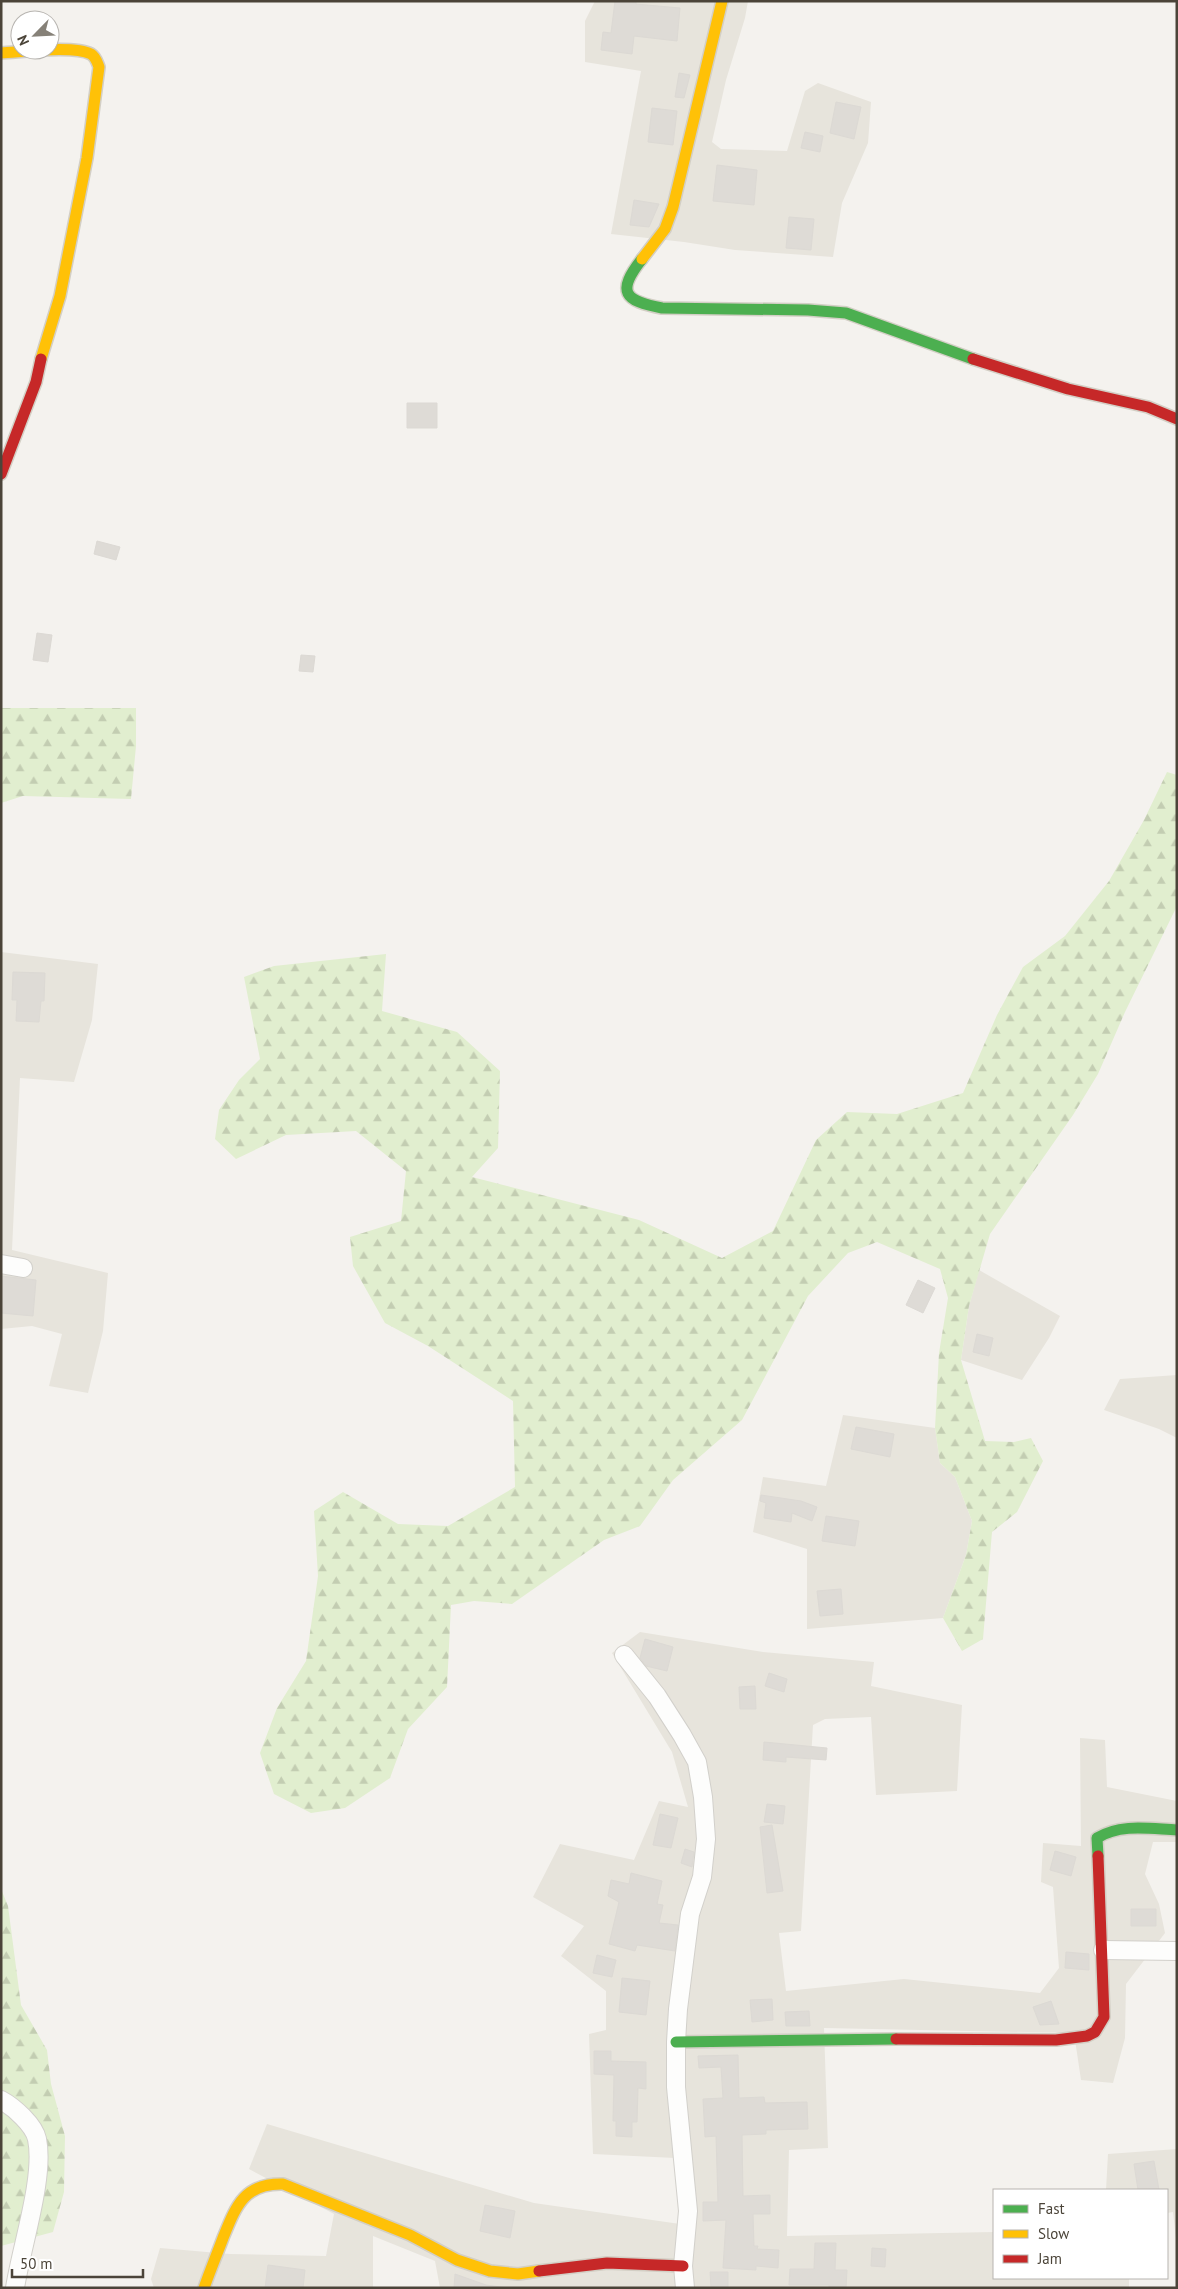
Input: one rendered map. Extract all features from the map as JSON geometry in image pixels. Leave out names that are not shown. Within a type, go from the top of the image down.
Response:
[{"type":"street","points":[[722,1],[673,207],[665,230],[629,274],[626,292],[631,300],[642,305],[662,308],[808,310],[846,314],[886,326],[1000,369],[1068,389],[1148,406],[1177,419]]},
{"type":"street","points":[[1,52],[56,50],[92,54],[97,60],[99,75],[87,158],[60,296],[42,354],[36,382],[1,474]]},
{"type":"street","points":[[1,1264],[22,1268]]},
{"type":"street","points":[[624,1655],[657,1696],[682,1735],[697,1762],[703,1796],[706,1839],[702,1877],[690,1914],[678,2008],[676,2042],[676,2087],[688,2211],[683,2266],[685,2288]]},
{"type":"street","points":[[676,2042],[951,2038],[1056,2040],[1087,2036],[1095,2032],[1104,2016],[1104,1950],[1097,1838],[1104,1832],[1122,1829],[1177,1830]]},
{"type":"street","points":[[1104,1950],[1177,1951]]},
{"type":"street","points":[[1,2100],[25,2120],[37,2138],[39,2159],[15,2288]]},
{"type":"street","points":[[204,2288],[235,2208],[242,2198],[250,2192],[260,2186],[272,2183],[283,2184],[410,2235],[465,2264],[490,2271],[518,2274],[607,2264],[683,2266]]},
{"type":"shaded area","points":[[595,1],[748,1],[745,18],[726,80],[712,142],[721,149],[787,151],[805,91],[818,83],[871,102],[868,143],[842,203],[833,257],[735,250],[611,234],[641,71],[585,62],[585,21]]},
{"type":"shaded area","points":[[1,952],[98,964],[92,1020],[74,1082],[20,1078],[12,1250],[108,1273],[103,1331],[88,1393],[49,1386],[62,1334],[32,1326],[1,1329]]},
{"type":"shaded area","points":[[979,1270],[1060,1316],[1049,1338],[1022,1380],[961,1360],[969,1306]]},
{"type":"shaded area","points":[[1177,1375],[1177,1438],[1159,1429],[1104,1410],[1120,1379]]},
{"type":"shaded area","points":[[843,1415],[935,1428],[940,1463],[955,1477],[972,1521],[966,1555],[943,1618],[807,1629],[807,1549],[753,1532],[763,1477],[826,1486]]},
{"type":"shaded area","points":[[640,1632],[763,1652],[874,1662],[871,1686],[962,1705],[957,1791],[876,1795],[871,1717],[825,1719],[813,1725],[801,1931],[779,1933],[786,1991],[904,1979],[1040,1993],[1059,1968],[1053,1887],[1041,1882],[1043,1843],[1081,1846],[1080,1738],[1105,1740],[1107,1787],[1177,1801],[1177,1842],[1153,1842],[1145,1874],[1159,1904],[1165,1933],[1126,1984],[1125,2038],[1113,2083],[1081,2080],[1074,2033],[824,2028],[828,2148],[789,2150],[787,2236],[993,2232],[993,2279],[1129,2279],[1129,2287],[440,2288],[435,2261],[373,2236],[373,2288],[154,2288],[151,2279],[160,2248],[230,2254],[326,2256],[334,2214],[249,2169],[267,2124],[534,2203],[680,2224],[675,2158],[593,2154],[589,2034],[606,2030],[606,1991],[561,1956],[584,1926],[533,1897],[560,1844],[634,1860],[659,1801],[688,1807],[672,1752],[612,1653]]},
{"type":"shaded area","points":[[1177,2149],[1177,2247],[1173,2212],[1168,2213],[1168,2189],[1106,2189],[1108,2154]]},
{"type":"green space","points":[[1,708],[136,708],[136,746],[131,799],[23,796],[1,803]]},
{"type":"green space","points":[[1167,772],[1177,775],[1177,906],[1125,1012],[1098,1074],[1073,1115],[990,1234],[969,1306],[961,1360],[985,1441],[1014,1442],[1031,1438],[1043,1461],[1017,1512],[992,1532],[983,1639],[962,1651],[943,1618],[966,1555],[972,1521],[955,1477],[940,1463],[935,1428],[939,1353],[948,1298],[940,1269],[877,1242],[848,1253],[808,1296],[742,1420],[673,1480],[640,1526],[604,1540],[512,1604],[474,1601],[451,1605],[447,1687],[408,1729],[390,1778],[345,1808],[311,1813],[274,1794],[260,1753],[277,1708],[306,1661],[318,1576],[314,1511],[343,1492],[398,1524],[448,1526],[515,1487],[513,1401],[428,1346],[385,1323],[353,1266],[350,1237],[401,1221],[406,1171],[356,1131],[286,1135],[236,1159],[215,1139],[219,1110],[239,1080],[260,1059],[244,977],[274,966],[386,954],[382,1011],[457,1032],[500,1071],[498,1148],[472,1177],[639,1220],[722,1258],[773,1231],[816,1140],[847,1112],[897,1114],[963,1093],[997,1015],[1023,967],[1065,936],[1109,881],[1144,820]]},
{"type":"green space","points":[[1,1889],[8,1906],[21,2005],[47,2050],[51,2084],[65,2136],[64,2192],[53,2232],[1,2246]]},
{"type":"building","points":[[615,1],[636,1],[636,4],[680,8],[677,41],[634,36],[632,54],[601,50],[603,32],[611,33]]},
{"type":"building","points":[[679,73],[690,75],[684,98],[675,97]]},
{"type":"building","points":[[836,102],[861,107],[854,139],[830,133]]},
{"type":"building","points":[[652,108],[677,111],[673,145],[648,142]]},
{"type":"building","points":[[805,132],[823,136],[820,152],[801,148]]},
{"type":"building","points":[[717,165],[757,170],[754,205],[713,201]]},
{"type":"building","points":[[634,200],[659,204],[649,227],[630,225]]},
{"type":"building","points":[[789,217],[814,219],[811,250],[786,248]]},
{"type":"building","points":[[407,403],[437,403],[437,428],[407,428]]},
{"type":"building","points":[[97,541],[120,547],[116,560],[94,554]]},
{"type":"building","points":[[37,633],[52,635],[48,662],[33,660]]},
{"type":"building","points":[[301,655],[315,656],[313,672],[299,671]]},
{"type":"building","points":[[13,972],[45,973],[44,1001],[41,1001],[39,1022],[16,1021],[17,1000],[12,1000]]},
{"type":"building","points":[[1,1276],[36,1280],[33,1316],[1,1313]]},
{"type":"building","points":[[918,1280],[935,1288],[923,1313],[906,1305]]},
{"type":"building","points":[[977,1334],[993,1338],[989,1356],[973,1352]]},
{"type":"building","points":[[856,1427],[894,1434],[890,1457],[851,1449]]},
{"type":"building","points":[[761,1495],[801,1501],[817,1507],[812,1521],[792,1513],[791,1522],[764,1518],[766,1503],[760,1501]]},
{"type":"building","points":[[826,1516],[859,1521],[855,1546],[822,1541]]},
{"type":"building","points":[[841,1589],[843,1614],[820,1616],[817,1591]]},
{"type":"building","points":[[645,1639],[673,1647],[667,1671],[646,1666],[640,1658]]},
{"type":"building","points":[[769,1673],[787,1679],[784,1692],[765,1686]]},
{"type":"building","points":[[755,1686],[756,1709],[740,1709],[739,1687]]},
{"type":"building","points":[[764,1742],[827,1748],[826,1760],[786,1757],[786,1762],[763,1760]]},
{"type":"building","points":[[767,1804],[785,1806],[783,1824],[764,1822]]},
{"type":"building","points":[[660,1814],[678,1818],[671,1848],[653,1845]]},
{"type":"building","points":[[772,1825],[783,1891],[767,1893],[760,1827]]},
{"type":"building","points":[[685,1849],[694,1852],[692,1867],[681,1863]]},
{"type":"building","points":[[1055,1851],[1076,1857],[1071,1876],[1050,1870]]},
{"type":"building","points":[[631,1873],[662,1881],[657,1904],[663,1905],[659,1923],[678,1925],[675,1951],[637,1945],[635,1951],[609,1944],[619,1902],[608,1896],[611,1880],[629,1884]]},
{"type":"building","points":[[1131,1909],[1156,1909],[1156,1926],[1131,1926]]},
{"type":"building","points":[[1066,1952],[1089,1954],[1089,1970],[1065,1968]]},
{"type":"building","points":[[597,1955],[616,1960],[612,1977],[593,1973]]},
{"type":"building","points":[[622,1978],[650,1981],[646,2015],[619,2012]]},
{"type":"building","points":[[772,1999],[773,2020],[752,2022],[750,2000]]},
{"type":"building","points":[[1051,2001],[1059,2024],[1040,2025],[1033,2007]]},
{"type":"building","points":[[809,2011],[810,2026],[786,2026],[785,2012]]},
{"type":"building","points":[[594,2051],[611,2051],[611,2061],[646,2062],[646,2089],[638,2088],[637,2122],[632,2122],[632,2137],[616,2136],[616,2121],[613,2121],[614,2075],[594,2074]]},
{"type":"building","points":[[738,2055],[739,2098],[764,2097],[765,2103],[807,2102],[808,2129],[766,2130],[766,2134],[742,2135],[743,2196],[770,2195],[770,2214],[753,2214],[754,2246],[758,2246],[757,2249],[779,2250],[778,2268],[756,2266],[756,2270],[723,2268],[726,2220],[703,2221],[703,2202],[718,2202],[716,2136],[705,2137],[703,2099],[723,2098],[721,2067],[699,2068],[698,2056]]},
{"type":"building","points":[[1154,2161],[1159,2189],[1138,2189],[1134,2164]]},
{"type":"building","points":[[485,2205],[515,2211],[510,2238],[480,2231]]},
{"type":"building","points":[[815,2243],[836,2243],[835,2270],[847,2270],[846,2288],[829,2287],[829,2285],[789,2285],[790,2269],[814,2269]]},
{"type":"building","points":[[872,2248],[886,2249],[885,2267],[871,2266]]},
{"type":"building","points":[[268,2265],[305,2270],[303,2288],[265,2288]]},
{"type":"building","points":[[710,2272],[728,2272],[728,2288],[711,2288]]},
{"type":"building","points":[[455,2274],[486,2285],[508,2288],[454,2288]]},
{"type":"traffic: fast","points":[[642,259],[634,270],[627,287],[628,293],[639,302],[662,308],[808,310],[846,313],[973,359]]},
{"type":"traffic: fast","points":[[1098,1856],[1097,1838],[1106,1833],[1136,1828],[1177,1830]]},
{"type":"traffic: fast","points":[[676,2042],[896,2039]]},
{"type":"traffic: slow","points":[[642,259],[665,229],[673,207],[722,1]]},
{"type":"traffic: slow","points":[[1,53],[61,49],[83,51],[93,55],[99,67],[87,158],[60,296],[41,359]]},
{"type":"traffic: slow","points":[[204,2288],[232,2216],[243,2199],[250,2192],[259,2188],[283,2184],[410,2235],[457,2260],[490,2271],[518,2274],[539,2271]]},
{"type":"traffic: jam","points":[[1,474],[36,382],[41,359]]},
{"type":"traffic: jam","points":[[973,359],[1068,389],[1148,407],[1177,419]]},
{"type":"traffic: jam","points":[[896,2039],[1056,2040],[1087,2036],[1095,2032],[1104,2017],[1098,1856]]},
{"type":"traffic: jam","points":[[539,2271],[607,2263],[683,2266]]}]
